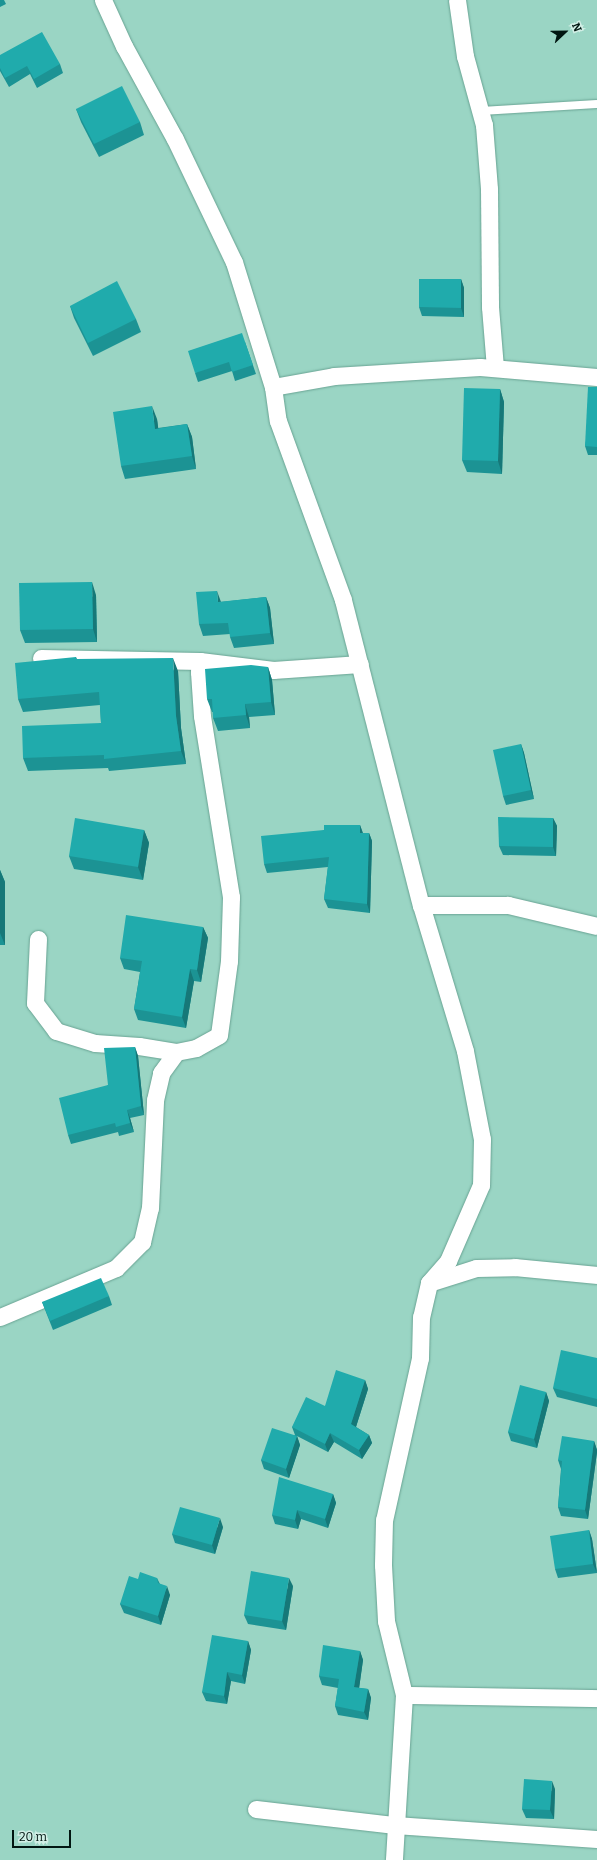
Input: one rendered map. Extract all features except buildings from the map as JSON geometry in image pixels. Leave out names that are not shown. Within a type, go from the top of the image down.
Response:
[{"type":"street","points":[[103,0],[124,46],[176,139],[234,262],[273,387],[278,421],[343,600],[421,906],[465,1051],[482,1139],[481,1185],[448,1261],[429,1283],[421,1317],[420,1358],[384,1520],[383,1565],[386,1621],[404,1695],[394,1860]]},
{"type":"street","points":[[457,0],[465,56],[481,111],[489,189],[490,307],[496,368]]},
{"type":"street","points":[[273,387],[334,376],[480,367],[597,377]]},
{"type":"street","points":[[40,658],[200,661],[273,670],[360,664]]},
{"type":"street","points":[[38,939],[35,1003],[56,1030],[95,1043],[139,1046],[176,1052],[196,1048],[219,1034],[229,961],[232,897],[202,716],[199,672],[200,661]]},
{"type":"street","points":[[421,906],[508,905],[597,926]]},
{"type":"street","points":[[0,1317],[116,1268],[142,1242],[150,1208],[155,1100],[161,1073],[176,1052]]},
{"type":"street","points":[[429,1283],[476,1268],[515,1267],[597,1275]]},
{"type":"street","points":[[404,1695],[597,1698]]},
{"type":"street","points":[[256,1809],[395,1825],[597,1839]]},
{"type":"lane","points":[[481,111],[597,104]]}]
